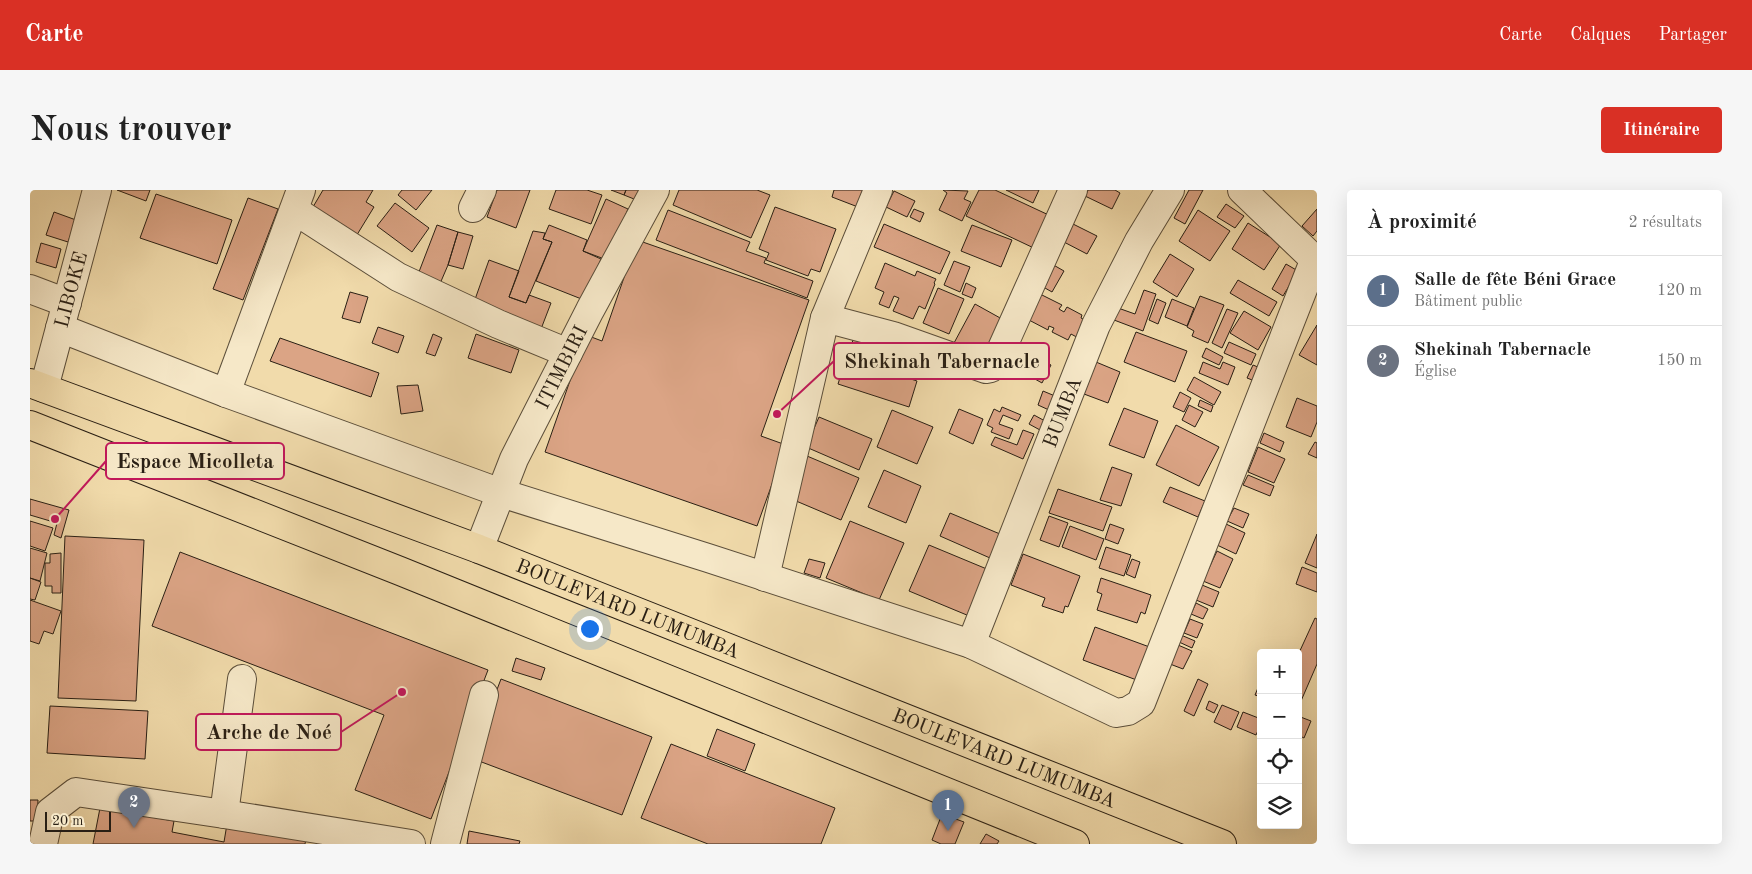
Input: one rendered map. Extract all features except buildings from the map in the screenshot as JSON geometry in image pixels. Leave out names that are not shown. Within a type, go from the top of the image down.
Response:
[{"type":"highway","name":"BOULEVARD LUMUMBA","points":[[37,386],[479,549],[1222,844]]},
{"type":"highway","points":[[30,425],[400,571],[1075,844]]},
{"type":"street","name":"LIBOKE","points":[[37,386],[63,316],[98,190]]},
{"type":"street","name":"ITIMBIRI","points":[[479,549],[514,459],[655,190]]},
{"type":"street","points":[[765,577],[825,318],[878,190]]},
{"type":"street","points":[[825,318],[893,336],[970,365],[986,369],[991,368],[995,364],[1011,330],[1073,190]]},
{"type":"street","name":"BUMBA","points":[[971,644],[1096,325],[1139,241],[1170,190]]},
{"type":"street","points":[[30,289],[63,316],[226,393],[501,493],[971,644],[1116,713],[1128,712],[1141,703],[1315,262],[1242,190]]},
{"type":"street","points":[[226,393],[297,200],[398,277],[498,324],[568,353]]},
{"type":"street","points":[[224,814],[242,679]]},
{"type":"street","points":[[445,844],[484,695]]},
{"type":"street","points":[[43,844],[50,812],[76,792],[411,844]]},
{"type":"place","name":"Shekinah Tabernacle","points":[[777,414]]},
{"type":"place","name":"Espace Micolleta","points":[[55,519]]},
{"type":"place","name":"Arche de Noé","points":[[402,692]]},
{"type":"place","name":"Shekinah Tabernacle","points":[[134,828]]},
{"type":"place","name":"Salle de fête Béni Grace","points":[[948,831]]}]
